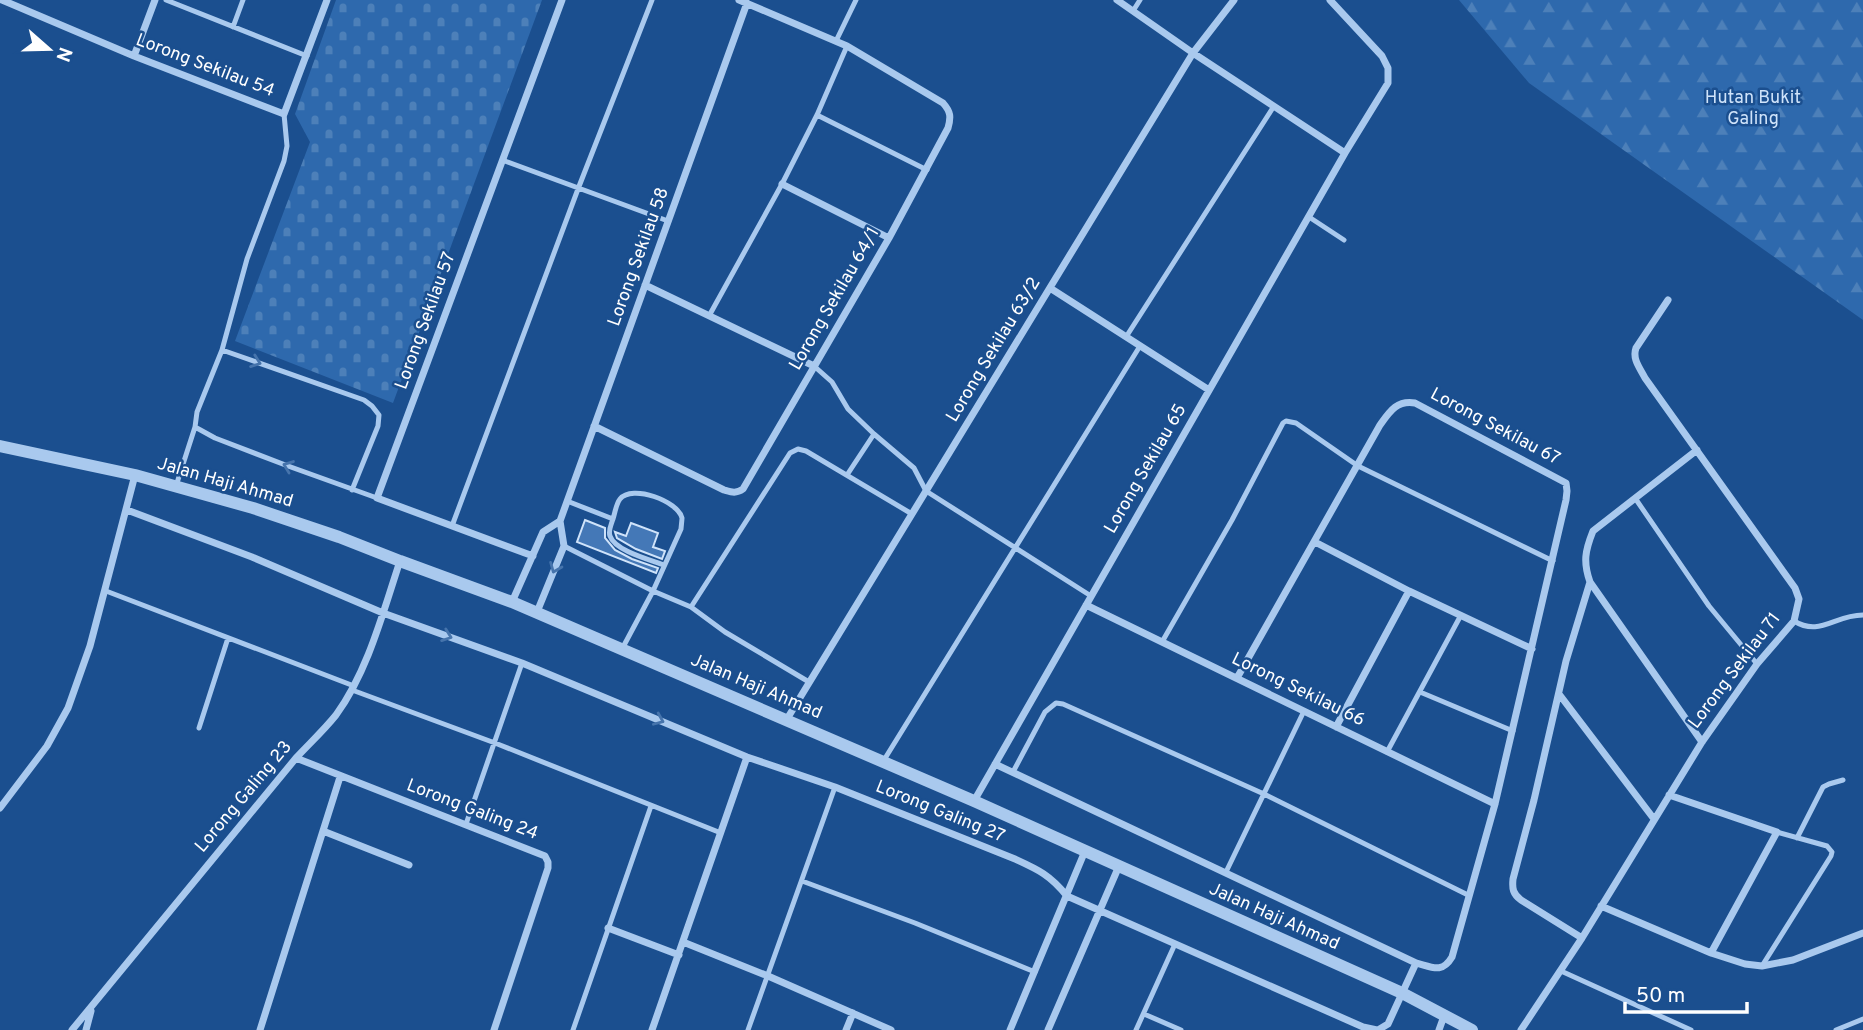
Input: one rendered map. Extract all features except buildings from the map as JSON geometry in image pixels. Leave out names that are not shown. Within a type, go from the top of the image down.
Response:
[{"type":"street","name":"Lorong Sekilau 54","points":[[2,0],[284,114],[327,0]]},
{"type":"street","points":[[134,55],[155,0]]},
{"type":"street","name":"Lorong Sekilau 57","points":[[377,498],[562,0]]},
{"type":"street","points":[[1117,0],[1345,153]]},
{"type":"street","name":"Lorong Sekilau 63/2","points":[[787,719],[1194,53],[1234,0]]},
{"type":"street","name":"Lorong Sekilau 65","points":[[974,801],[1345,153],[1388,83],[1388,68],[1382,57],[1330,0]]},
{"type":"street","points":[[743,1],[848,46]]},
{"type":"street","name":"Lorong Sekilau 58","points":[[564,546],[560,521],[668,221],[743,1]]},
{"type":"street","name":"Lorong Sekilau 64/1","points":[[594,426],[724,489],[739,492],[743,489],[927,170],[951,118],[950,110],[943,103],[848,46]]},
{"type":"street","points":[[782,184],[888,238]]},
{"type":"street","points":[[645,285],[814,366]]},
{"type":"street","points":[[1050,288],[1209,390]]},
{"type":"street","name":"Lorong Sekilau 71","points":[[1521,1030],[1582,938],[1702,741],[1757,664],[1794,621],[1799,598],[1795,588],[1645,378],[1635,360],[1636,348],[1668,300]]},
{"type":"street","name":"Lorong Sekilau 67","points":[[1237,678],[1389,411],[1401,403],[1415,403],[1566,482],[1566,500],[1513,731],[1452,957],[1447,965],[1440,968],[1416,963]]},
{"type":"street","name":"Jalan Haji Ahmad","points":[[0,446],[135,475],[253,508],[512,602],[974,801],[1402,993],[1472,1030]]},
{"type":"street","points":[[1697,450],[1593,531],[1587,547],[1585,567],[1590,582],[1702,741]]},
{"type":"street","points":[[0,808],[47,746],[68,708],[106,591],[135,475]]},
{"type":"street","points":[[377,498],[533,556]]},
{"type":"street","points":[[127,510],[272,565],[383,613],[522,663],[747,757],[652,1030]]},
{"type":"street","name":"Lorong Sekilau 58","points":[[512,602],[543,532],[560,521]]},
{"type":"street","points":[[1315,542],[1409,591],[1532,649]]},
{"type":"street","points":[[537,612],[564,546]]},
{"type":"street","name":"Lorong Galing 23","points":[[72,1030],[296,758],[334,717],[353,688],[383,613],[400,561]]},
{"type":"street","points":[[1582,938],[1515,896],[1512,889],[1566,661],[1590,582]]},
{"type":"street","points":[[1336,727],[1409,591]]},
{"type":"street","name":"Lorong Sekilau 66","points":[[1086,605],[1495,804]]},
{"type":"street","points":[[1559,694],[1654,820]]},
{"type":"street","name":"Lorong Galing 27","points":[[747,757],[835,787],[1015,859],[1042,871],[1053,879],[1067,896],[1362,1029],[1378,1030],[1388,1024],[1416,963]]},
{"type":"street","name":"Lorong Galing 24","points":[[296,758],[545,856],[548,868],[494,1030]]},
{"type":"street","points":[[995,764],[1416,963]]},
{"type":"street","points":[[260,1030],[340,777]]},
{"type":"street","points":[[1669,795],[1777,832],[1711,953]]},
{"type":"street","points":[[323,831],[409,865]]},
{"type":"street","points":[[1010,1030],[1085,851]]},
{"type":"street","points":[[1048,1030],[1119,866]]},
{"type":"street","points":[[1601,906],[1711,953],[1745,964],[1762,966],[1793,960],[1863,933]]},
{"type":"street","points":[[608,929],[679,955]]},
{"type":"street","points":[[683,942],[891,1030]]},
{"type":"street","points":[[86,1030],[92,1007]]},
{"type":"street","points":[[846,1030],[853,1013]]},
{"type":"street","points":[[1439,1030],[1444,1016]]},
{"type":"lane","points":[[166,0],[307,56]]},
{"type":"lane","points":[[233,27],[243,0]]},
{"type":"lane","points":[[452,526],[652,0]]},
{"type":"lane","points":[[836,41],[856,0]]},
{"type":"lane","points":[[1133,11],[1140,0]]},
{"type":"lane","points":[[709,316],[782,184],[817,116],[848,46]]},
{"type":"lane","points":[[1126,337],[1275,106]]},
{"type":"lane","points":[[175,487],[195,427],[197,412],[222,350],[247,259],[284,161],[287,146],[284,114]]},
{"type":"lane","points":[[817,116],[927,170]]},
{"type":"lane","points":[[502,160],[668,221]]},
{"type":"lane","points":[[1309,217],[1344,240]]},
{"type":"lane","points":[[883,762],[1140,346]]},
{"type":"lane","points":[[222,350],[364,400],[372,406],[379,415],[378,426],[352,490]]},
{"type":"lane","points":[[814,366],[832,382],[848,409],[914,468],[926,491],[1091,596]]},
{"type":"lane","points":[[1162,642],[1286,421],[1296,423],[1358,466],[1553,561]]},
{"type":"lane","points":[[195,427],[215,438],[377,498]]},
{"type":"lane","points":[[847,475],[874,434]]},
{"type":"lane","points":[[691,607],[790,453],[798,449],[806,451],[912,514]]},
{"type":"lane","points":[[622,649],[653,592],[681,529],[682,519],[675,506],[663,500],[638,493],[626,494],[620,499],[613,519],[609,532],[611,539],[627,551],[664,565]]},
{"type":"lane","points":[[1635,498],[1709,606],[1757,664]]},
{"type":"lane","points":[[567,501],[613,519]]},
{"type":"lane","points":[[564,546],[653,592],[691,607],[725,632],[809,682]]},
{"type":"lane","points":[[106,591],[721,833]]},
{"type":"lane","points":[[1387,752],[1461,615]]},
{"type":"lane","points":[[1794,621],[1809,628],[1819,627],[1842,617],[1863,615]]},
{"type":"lane","points":[[199,728],[228,638]]},
{"type":"lane","points":[[466,824],[522,663]]},
{"type":"lane","points":[[1420,692],[1513,731]]},
{"type":"lane","points":[[1013,772],[1045,712],[1056,703],[1063,704],[1264,794],[1468,895]]},
{"type":"lane","points":[[1226,872],[1304,711]]},
{"type":"lane","points":[[1797,838],[1823,787],[1843,780]]},
{"type":"lane","points":[[748,1030],[835,787]]},
{"type":"lane","points":[[573,1030],[651,806]]},
{"type":"lane","points":[[1762,966],[1832,852],[1827,846],[1777,832]]},
{"type":"lane","points":[[802,881],[1035,972]]},
{"type":"lane","points":[[1136,1030],[1175,944]]},
{"type":"lane","points":[[1561,971],[1691,1030]]},
{"type":"lane","points":[[1144,1014],[1181,1030]]},
{"type":"lane","points":[[1836,1030],[1863,1019]]},
{"type":"green space","points":[[336,0],[542,0],[393,403],[235,341],[310,142],[295,114]]},
{"type":"green space","name":"Hutan Bukit Galing","points":[[1459,0],[1863,0],[1863,320],[1529,83]]}]
